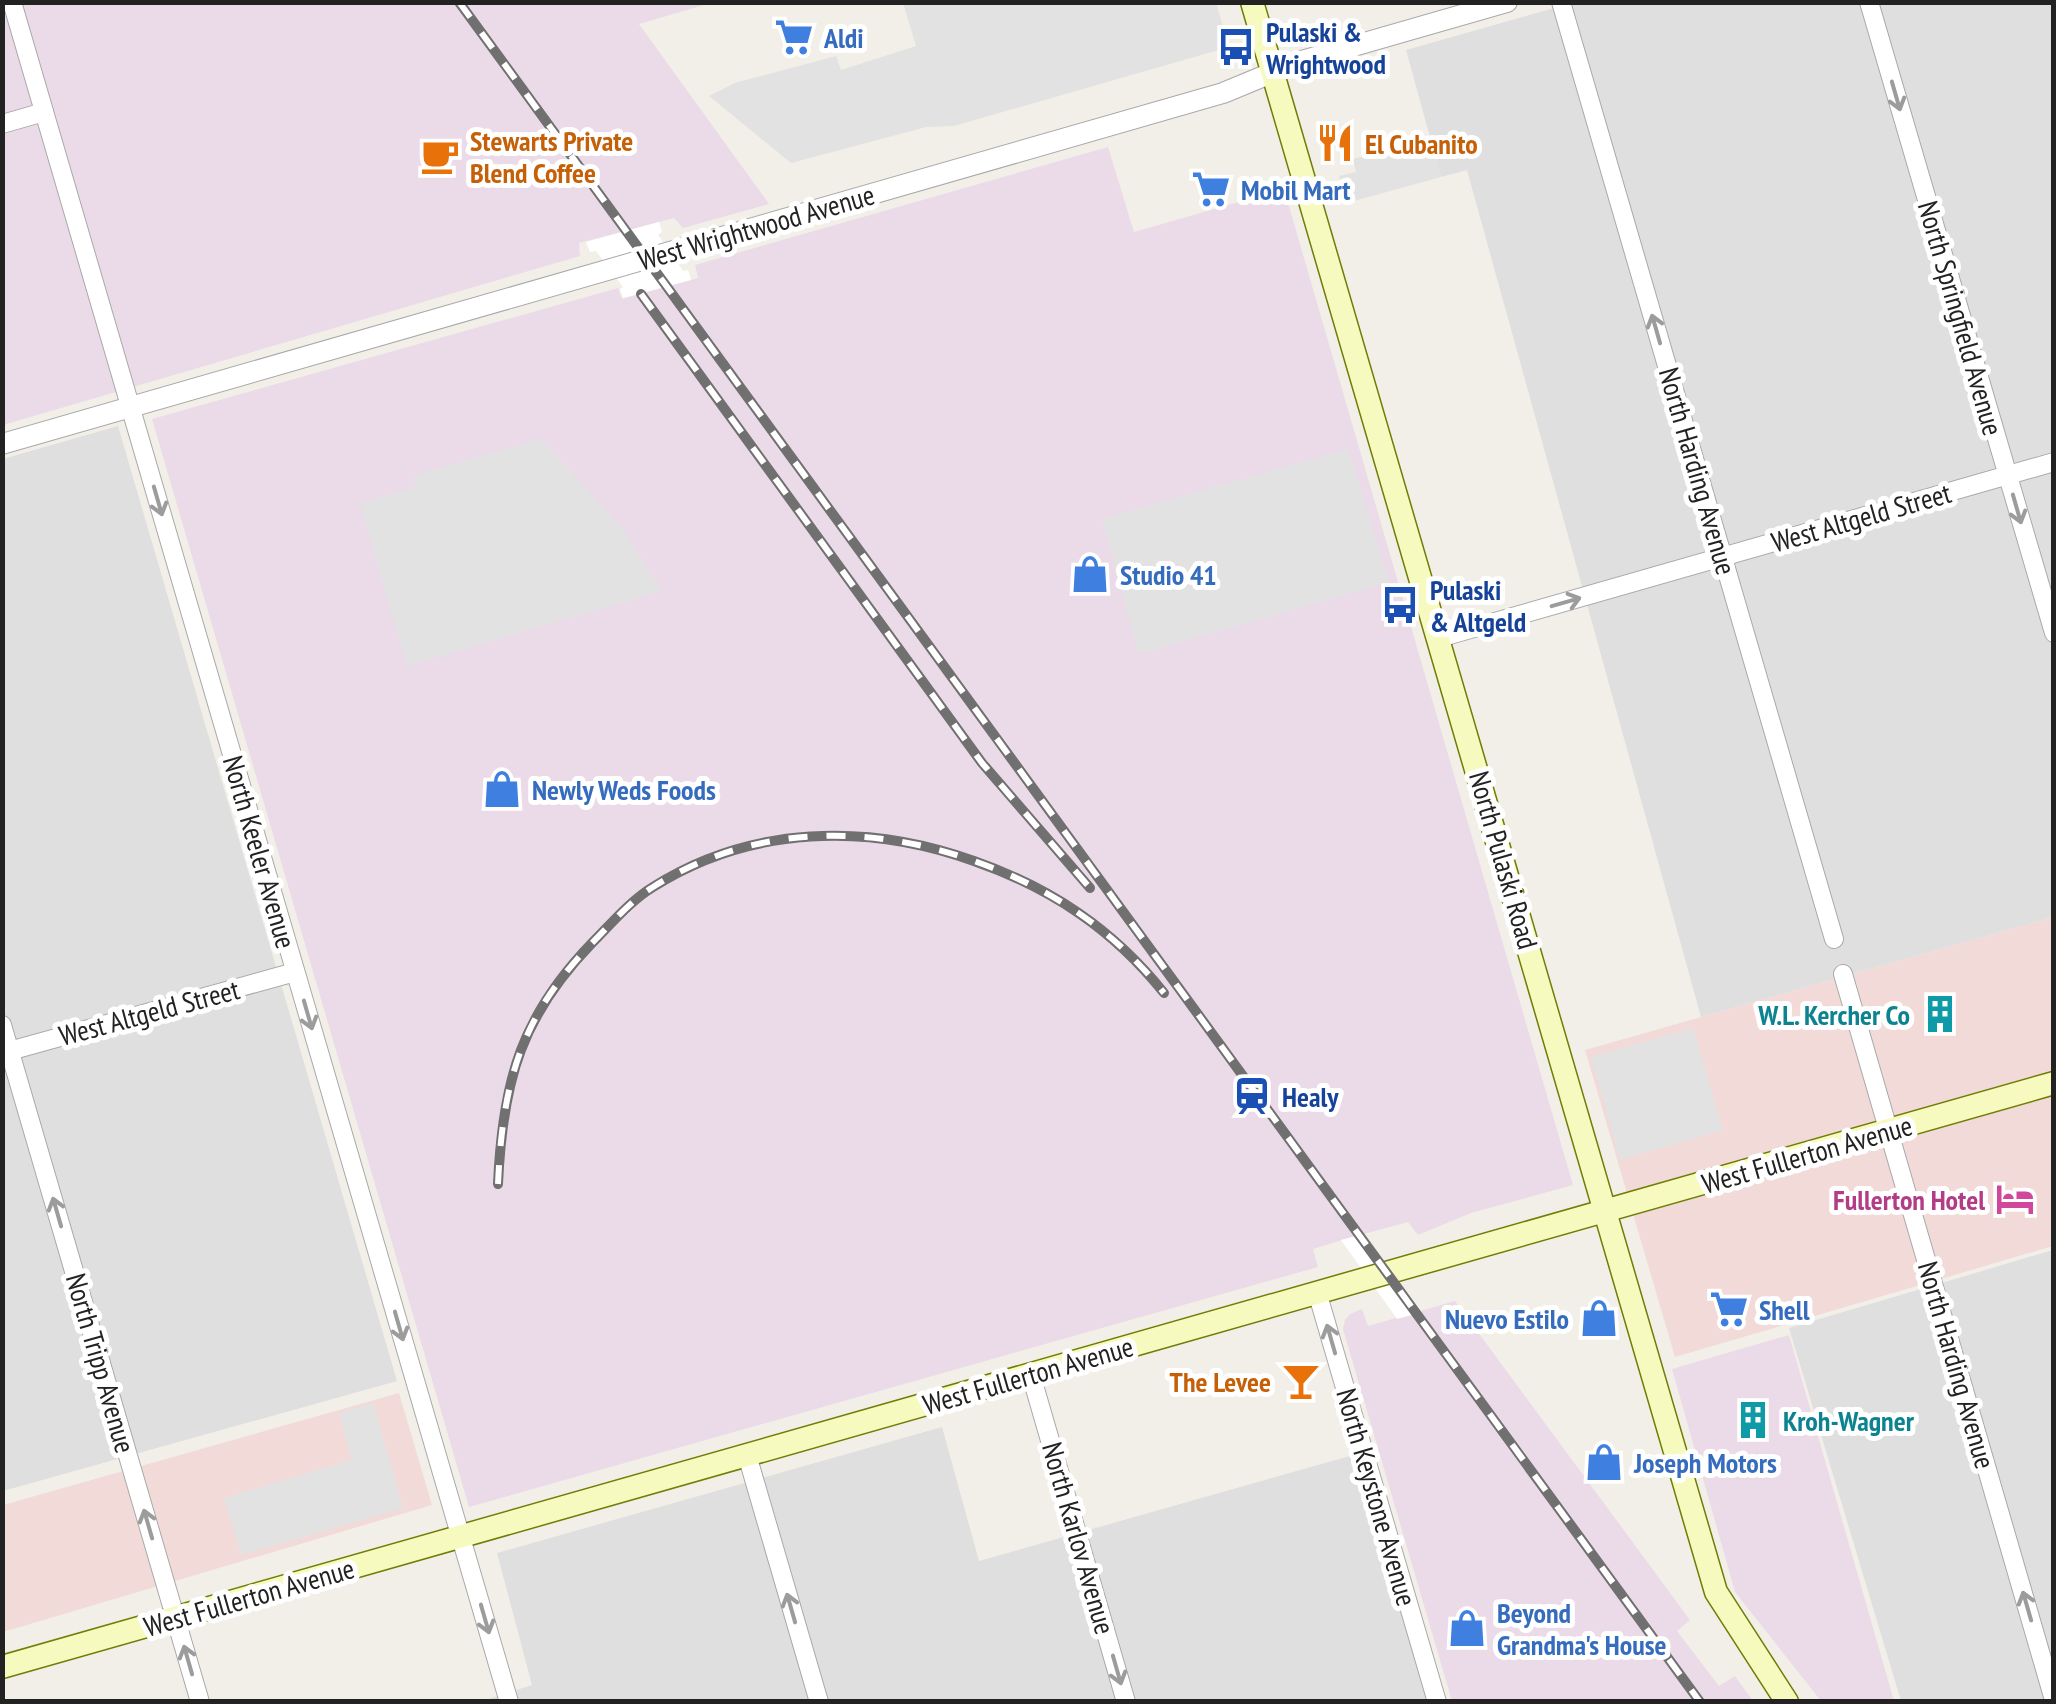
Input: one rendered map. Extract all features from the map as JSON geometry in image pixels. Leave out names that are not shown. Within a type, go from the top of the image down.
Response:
[{"type":"main road","name":"North Pulaski Road","points":[[1252,2],[1716,1592],[1788,1702]]},
{"type":"main road","name":"West Fullerton Avenue","points":[[2,1666],[2054,1083]]},
{"type":"street","name":"North Keeler Avenue","points":[[12,2],[509,1702]]},
{"type":"street","name":"West Wrightwood Avenue","points":[[2,444],[1224,93],[1298,62],[1507,2]]},
{"type":"street","name":"North Harding Avenue","points":[[1560,2],[1834,939]]},
{"type":"street","name":"North Springfield Avenue","points":[[1869,2],[2054,633]]},
{"type":"street","points":[[2,124],[44,112]]},
{"type":"street","name":"West Altgeld Street","points":[[1439,638],[2054,462]]},
{"type":"street","name":"West Altgeld Street","points":[[6,1052],[296,972]]},
{"type":"street","name":"North Harding Avenue","points":[[1843,974],[2054,1700]]},
{"type":"street","name":"North Tripp Avenue","points":[[2,1026],[6,1052],[200,1702]]},
{"type":"street","name":"North Keystone Avenue","points":[[1317,1292],[1437,1702]]},
{"type":"street","name":"North Karlov Avenue","points":[[1031,1374],[1126,1702]]},
{"type":"street","points":[[747,1456],[819,1702]]},
{"type":"shaded area","points":[[3,3],[711,3],[639,24],[769,204],[683,228],[674,218],[579,243],[580,256],[3,425]]},
{"type":"shaded area","points":[[903,3],[1216,3],[1229,47],[954,126],[926,127],[791,163],[709,96],[735,83],[836,56],[841,70],[916,46]]},
{"type":"shaded area","points":[[1572,3],[2053,3],[2053,917],[1701,1017],[1467,170],[1441,177],[1406,50]]},
{"type":"shaded area","points":[[1431,139],[1441,177],[1347,203],[1339,176],[1356,172],[1353,159]]},
{"type":"shaded area","points":[[1108,147],[1134,232],[1284,189],[1573,1185],[1471,1213],[1418,1235],[1408,1222],[1342,1240],[1313,1249],[1318,1267],[469,1507],[152,419],[618,288],[622,299],[698,278],[695,265]]},
{"type":"shaded area","points":[[118,426],[397,1381],[3,1491],[3,459]]},
{"type":"shaded area","points":[[541,439],[622,528],[661,591],[407,666],[360,503],[416,487],[413,476]]},
{"type":"shaded area","points":[[1348,449],[1389,582],[1139,654],[1102,519]]},
{"type":"shaded area","points":[[2053,917],[2053,1246],[1675,1357],[1585,1050]]},
{"type":"shaded area","points":[[1693,1028],[1723,1130],[1620,1160],[1591,1057]]},
{"type":"shaded area","points":[[2053,1250],[2053,1701],[1901,1701],[1789,1328]]},
{"type":"shaded area","points":[[1455,1301],[1690,1620],[1677,1631],[1719,1686],[1735,1676],[1753,1701],[1452,1701],[1343,1329],[1350,1314],[1362,1309],[1368,1326]]},
{"type":"shaded area","points":[[1789,1335],[1894,1701],[1821,1701],[1735,1592],[1672,1369]]},
{"type":"shaded area","points":[[399,1393],[432,1505],[3,1632],[3,1505]]},
{"type":"shaded area","points":[[373,1403],[403,1508],[241,1555],[224,1498],[352,1460],[339,1413]]},
{"type":"shaded area","points":[[942,1427],[979,1561],[1364,1452],[1431,1702],[479,1702],[532,1685],[497,1553]]},
{"type":"pier","points":[[659,222],[662,232],[658,235],[683,271],[688,270],[691,280],[623,298],[623,287],[596,251],[590,252],[586,242]]},
{"type":"pier","points":[[1364,1234],[1422,1312],[1397,1319],[1341,1240]]},
{"type":"railway","points":[[459,2],[1700,1702]]},
{"type":"railway","points":[[641,294],[982,763],[1090,888]]},
{"type":"railway","points":[[498,1184],[511,1082],[534,1020],[560,980],[636,899],[691,867],[730,851],[810,836],[852,836],[893,840],[974,861],[1029,884],[1079,913],[1124,949],[1164,993]]},
{"type":"place","name":"Aldi","points":[[794,37]]},
{"type":"place","name":"Pulaski & Wrightwood","points":[[1236,47]]},
{"type":"place","name":"El Cubanito","points":[[1335,143]]},
{"type":"place","name":"Stewarts Private Blend Coffee","points":[[440,156]]},
{"type":"place","name":"Mobil Mart","points":[[1211,189]]},
{"type":"place","name":"Studio 41","points":[[1090,574]]},
{"type":"place","name":"Pulaski & Altgeld","points":[[1400,605]]},
{"type":"place","name":"Newly Weds Foods","points":[[502,789]]},
{"type":"place","name":"W.L. Kercher Co","points":[[1940,1014]]},
{"type":"place","name":"Healy","points":[[1252,1096]]},
{"type":"place","name":"Fullerton Hotel","points":[[2015,1199]]},
{"type":"place","name":"Shell","points":[[1729,1309]]},
{"type":"place","name":"Nuevo Estilo","points":[[1599,1318]]},
{"type":"place","name":"The Levee","points":[[1301,1381]]},
{"type":"place","name":"Kroh-Wagner","points":[[1753,1420]]},
{"type":"place","name":"Joseph Motors","points":[[1604,1462]]},
{"type":"place","name":"Beyond Grandma's House","points":[[1467,1628]]}]
